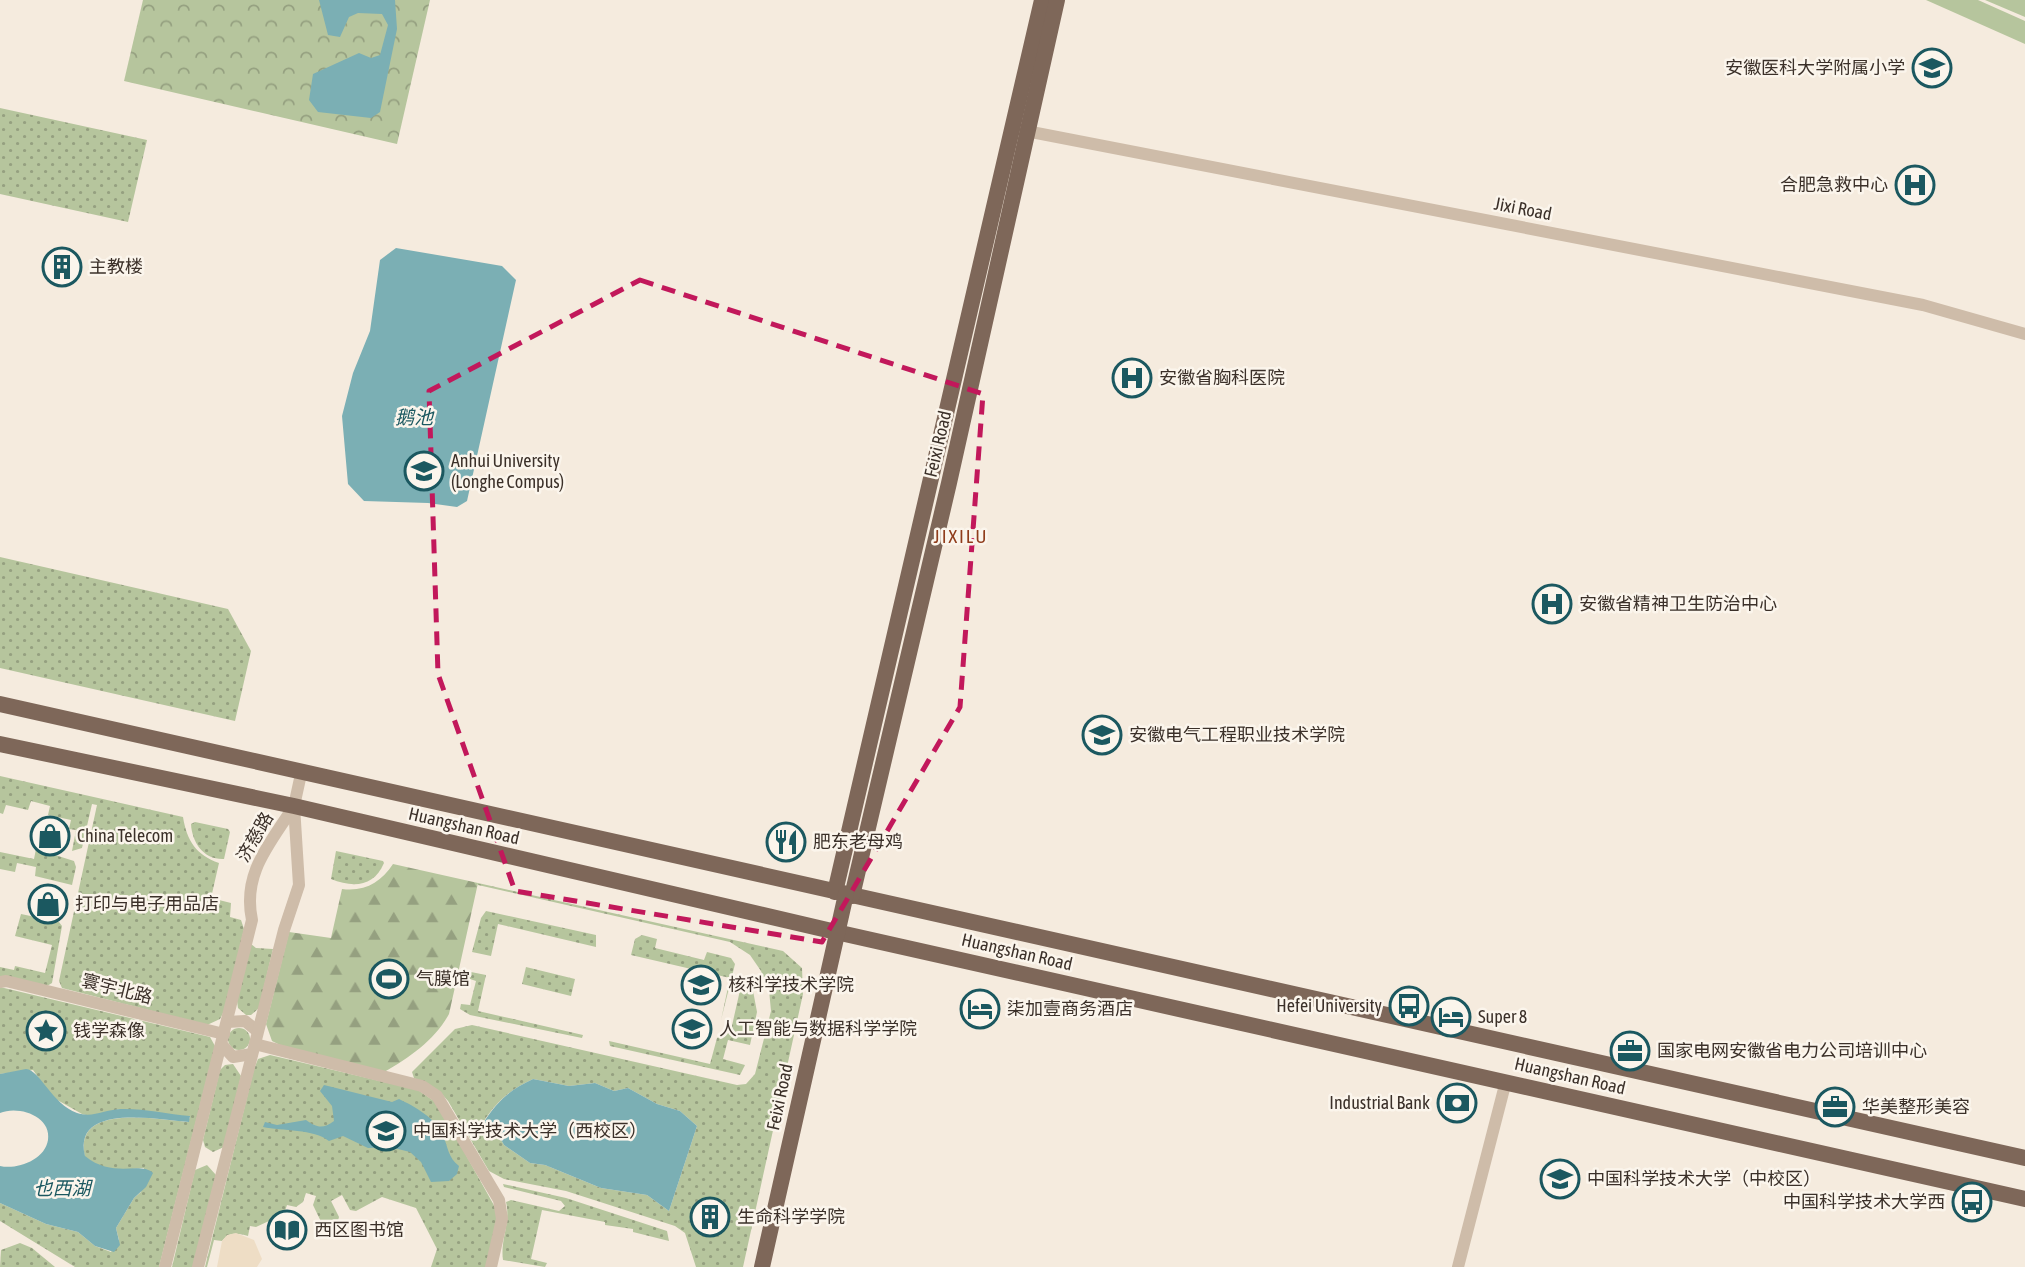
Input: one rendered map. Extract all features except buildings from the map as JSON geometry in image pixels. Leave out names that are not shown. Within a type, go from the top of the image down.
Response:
[{"type":"main road","name":"Feixi Road","points":[[1020,130],[1042,0]]},
{"type":"main road","name":"Feixi Road","points":[[762,1267],[844,894],[1020,130],[1056,0]]},
{"type":"main road","name":"Huangshan Road","points":[[0,705],[2025,1158]]},
{"type":"main road","name":"Huangshan Road","points":[[0,744],[294,806],[836,932],[2025,1199]]},
{"type":"street","name":"Jixi Road","points":[[1020,130],[1923,305],[2025,334]]},
{"type":"street","points":[[294,806],[301,774]]},
{"type":"street","name":"济慈路","points":[[165,1267],[252,920],[247,899],[253,875],[294,806]]},
{"type":"street","name":"济慈路","points":[[198,1267],[284,930],[299,885],[294,806]]},
{"type":"street","name":"寰宇北路","points":[[0,982],[18,983],[225,1034]]},
{"type":"street","points":[[255,1043],[245,1021],[225,1034],[233,1057],[255,1043],[422,1086],[437,1096],[499,1200],[502,1219],[491,1267]]},
{"type":"street","points":[[1458,1267],[1506,1081]]},
{"type":"highlighted area","points":[[640,280],[983,394],[960,707],[822,942],[515,891],[438,674],[429,391]]},
{"type":"green space","points":[[143,0],[430,0],[397,144],[124,81]]},
{"type":"green space","points":[[1926,0],[1978,0],[2025,21],[2025,44]]},
{"type":"green space","points":[[1985,0],[2025,0],[2025,17]]},
{"type":"green space","points":[[0,108],[147,140],[128,222],[0,194]]},
{"type":"green space","points":[[0,557],[228,609],[251,651],[235,721],[0,668]]},
{"type":"green space","points":[[0,776],[183,817],[194,846],[204,856],[219,863],[211,898],[231,903],[230,917],[241,920],[244,929],[226,1007],[220,1019],[207,1025],[62,988],[59,981],[97,805],[92,804],[82,848],[72,851],[76,830],[69,829],[71,820],[48,815],[50,806],[31,801],[28,810],[6,805],[3,814],[0,813]]},
{"type":"green space","points":[[195,822],[228,829],[230,832],[224,859],[211,857],[200,849],[192,831],[191,824]]},
{"type":"green space","points":[[36,849],[74,861],[76,867],[72,885],[35,876],[36,867],[17,863],[15,872],[0,869],[0,852],[34,859]]},
{"type":"green space","points":[[336,851],[384,863],[369,881],[355,884],[339,882],[331,879]]},
{"type":"green space","points":[[393,864],[478,883],[449,1014],[443,1023],[421,1048],[384,1072],[282,1046],[272,1041],[266,1024],[289,932],[331,938],[342,889],[358,889],[372,884]]},
{"type":"green space","points":[[478,885],[783,951],[802,968],[803,994],[743,1267],[696,1267],[685,1233],[675,1226],[566,1191],[504,1179],[489,1171],[448,1101],[440,1092],[414,1078],[412,1072],[455,1029],[472,1025],[737,1085],[746,1084],[755,1074],[771,1011],[769,990],[750,955],[730,942]],"holes":[[[533,1079],[569,1086],[595,1083],[614,1091],[628,1088],[657,1104],[680,1111],[697,1126],[669,1211],[647,1195],[601,1188],[545,1165],[530,1163],[504,1145],[498,1134],[484,1121],[505,1096]]]},
{"type":"green space","points":[[486,911],[596,935],[596,947],[498,924],[491,956],[472,952],[481,918]]},
{"type":"green space","points":[[21,914],[59,922],[62,926],[52,983],[47,986],[0,977],[0,967],[14,970],[15,966],[45,973],[52,945],[15,936]]},
{"type":"green space","points":[[642,935],[657,939],[655,948],[704,960],[707,952],[731,958],[735,964],[721,1020],[730,978],[631,955],[635,939]]},
{"type":"green space","points":[[251,944],[256,948],[273,949],[259,1008],[251,1015],[246,1015],[238,1008],[237,1001]]},
{"type":"green space","points":[[526,967],[575,979],[571,996],[522,984]]},
{"type":"green space","points":[[471,972],[486,975],[478,1011],[583,1035],[582,1038],[470,1015],[460,1009],[461,1004],[470,1005],[476,981],[467,978]]},
{"type":"green space","points":[[743,977],[751,980],[757,1012],[750,1045],[728,1040],[723,1059],[745,1065],[740,1075],[610,1046],[609,1041],[710,1064],[717,1038],[731,1030]]},
{"type":"green space","points":[[0,987],[210,1037],[215,1046],[159,1267],[75,1267],[0,1221],[0,1203],[46,1224],[78,1232],[95,1246],[111,1252],[119,1240],[116,1228],[134,1198],[141,1192],[144,1168],[106,1168],[85,1157],[85,1140],[92,1128],[104,1121],[121,1118],[188,1122],[190,1117],[120,1109],[90,1116],[52,1097],[33,1070],[0,1074]]},
{"type":"green space","points":[[239,1028],[247,1031],[250,1039],[247,1047],[239,1050],[231,1047],[228,1039],[231,1031]]},
{"type":"green space","points":[[270,1055],[418,1090],[437,1103],[496,1209],[496,1224],[486,1267],[431,1267],[437,1249],[416,1208],[382,1197],[356,1211],[350,1210],[342,1195],[331,1201],[339,1217],[337,1224],[325,1230],[313,1205],[316,1196],[306,1193],[303,1202],[296,1207],[287,1205],[284,1214],[256,1227],[250,1226],[248,1236],[233,1234],[222,1241],[214,1240],[205,1267],[254,1069],[258,1059]]},
{"type":"green space","points":[[233,1064],[241,1076],[224,1147],[213,1152],[205,1147],[203,1140],[220,1070],[225,1065]]},
{"type":"green space","points":[[207,1165],[216,1175],[193,1267],[172,1267],[195,1170]]},
{"type":"green space","points":[[503,1184],[566,1198],[667,1231],[669,1241],[633,1232],[633,1229],[605,1225],[605,1222],[542,1210],[531,1259],[547,1263],[545,1267],[503,1260],[506,1202],[511,1200],[559,1211],[565,1206],[561,1201],[504,1187]]},
{"type":"green space","points":[[20,1243],[32,1248],[55,1267],[0,1267],[1,1250]]},
{"type":"shaded area","points":[[236,1233],[254,1240],[262,1259],[257,1267],[217,1267],[222,1241],[227,1235]]},
{"type":"water","points":[[319,0],[395,0],[397,29],[380,112],[371,118],[318,112],[309,100],[313,74],[359,53],[371,58],[380,55],[388,25],[382,14],[358,13],[349,17],[340,37],[328,35]]},
{"type":"water","name":"鹅池","points":[[396,248],[502,266],[516,280],[467,501],[457,507],[428,503],[364,501],[348,484],[342,416],[353,373],[370,331],[380,260]]},
{"type":"water","name":"也西湖","points":[[26,1069],[36,1075],[68,1109],[77,1113],[88,1115],[128,1109],[190,1116],[189,1122],[140,1118],[105,1121],[92,1128],[85,1139],[85,1156],[95,1163],[153,1173],[116,1228],[120,1245],[114,1252],[95,1246],[78,1232],[46,1224],[0,1203],[0,1166],[29,1162],[42,1153],[48,1140],[45,1125],[32,1114],[16,1110],[0,1113],[0,1074]]},
{"type":"water","points":[[533,1079],[569,1086],[595,1083],[614,1091],[628,1088],[657,1104],[680,1111],[697,1126],[669,1211],[647,1195],[601,1188],[545,1165],[530,1163],[504,1145],[498,1134],[486,1132],[484,1122],[499,1102],[511,1091]]},
{"type":"water","points":[[324,1085],[392,1102],[399,1099],[418,1109],[440,1129],[450,1156],[459,1166],[457,1174],[449,1181],[431,1182],[421,1162],[410,1152],[390,1147],[368,1148],[343,1136],[329,1141],[307,1132],[263,1127],[265,1122],[277,1125],[306,1120],[320,1126],[334,1121],[332,1106],[320,1091]]},
{"type":"place","name":"安徽医科大学附属小学","points":[[1932,68]]},
{"type":"place","name":"合肥急救中心","points":[[1915,185]]},
{"type":"place","name":"主教楼","points":[[62,267]]},
{"type":"place","name":"安徽省胸科医院","points":[[1132,378]]},
{"type":"place","name":"Anhui University (Longhe Compus)","points":[[424,471]]},
{"type":"place","name":"安徽省精神卫生防治中心","points":[[1552,604]]},
{"type":"place","name":"安徽电气工程职业技术学院","points":[[1102,735]]},
{"type":"place","name":"China Telecom","points":[[50,836]]},
{"type":"place","name":"肥东老母鸡","points":[[786,842]]},
{"type":"place","name":"打印与电子用品店","points":[[48,904]]},
{"type":"place","name":"气膜馆","points":[[389,979]]},
{"type":"place","name":"核科学技术学院","points":[[701,985]]},
{"type":"place","name":"Hefei University","points":[[1409,1006]]},
{"type":"place","name":"柒加壹商务酒店","points":[[980,1009]]},
{"type":"place","name":"Super 8","points":[[1451,1017]]},
{"type":"place","name":"人工智能与数据科学学院","points":[[692,1029]]},
{"type":"place","name":"钱学森像","points":[[46,1031]]},
{"type":"place","name":"国家电网安徽省电力公司培训中心","points":[[1630,1051]]},
{"type":"place","name":"Industrial Bank","points":[[1457,1103]]},
{"type":"place","name":"华美整形美容","points":[[1835,1107]]},
{"type":"place","name":"中国科学技术大学（西校区）","points":[[386,1131]]},
{"type":"place","name":"中国科学技术大学（中校区）","points":[[1560,1179]]},
{"type":"place","name":"中国科学技术大学西","points":[[1972,1202]]},
{"type":"place","name":"生命科学学院","points":[[710,1217]]},
{"type":"place","name":"西区图书馆","points":[[287,1230]]},
{"type":"district","name":"JIXILU","points":[[961,536]]}]
